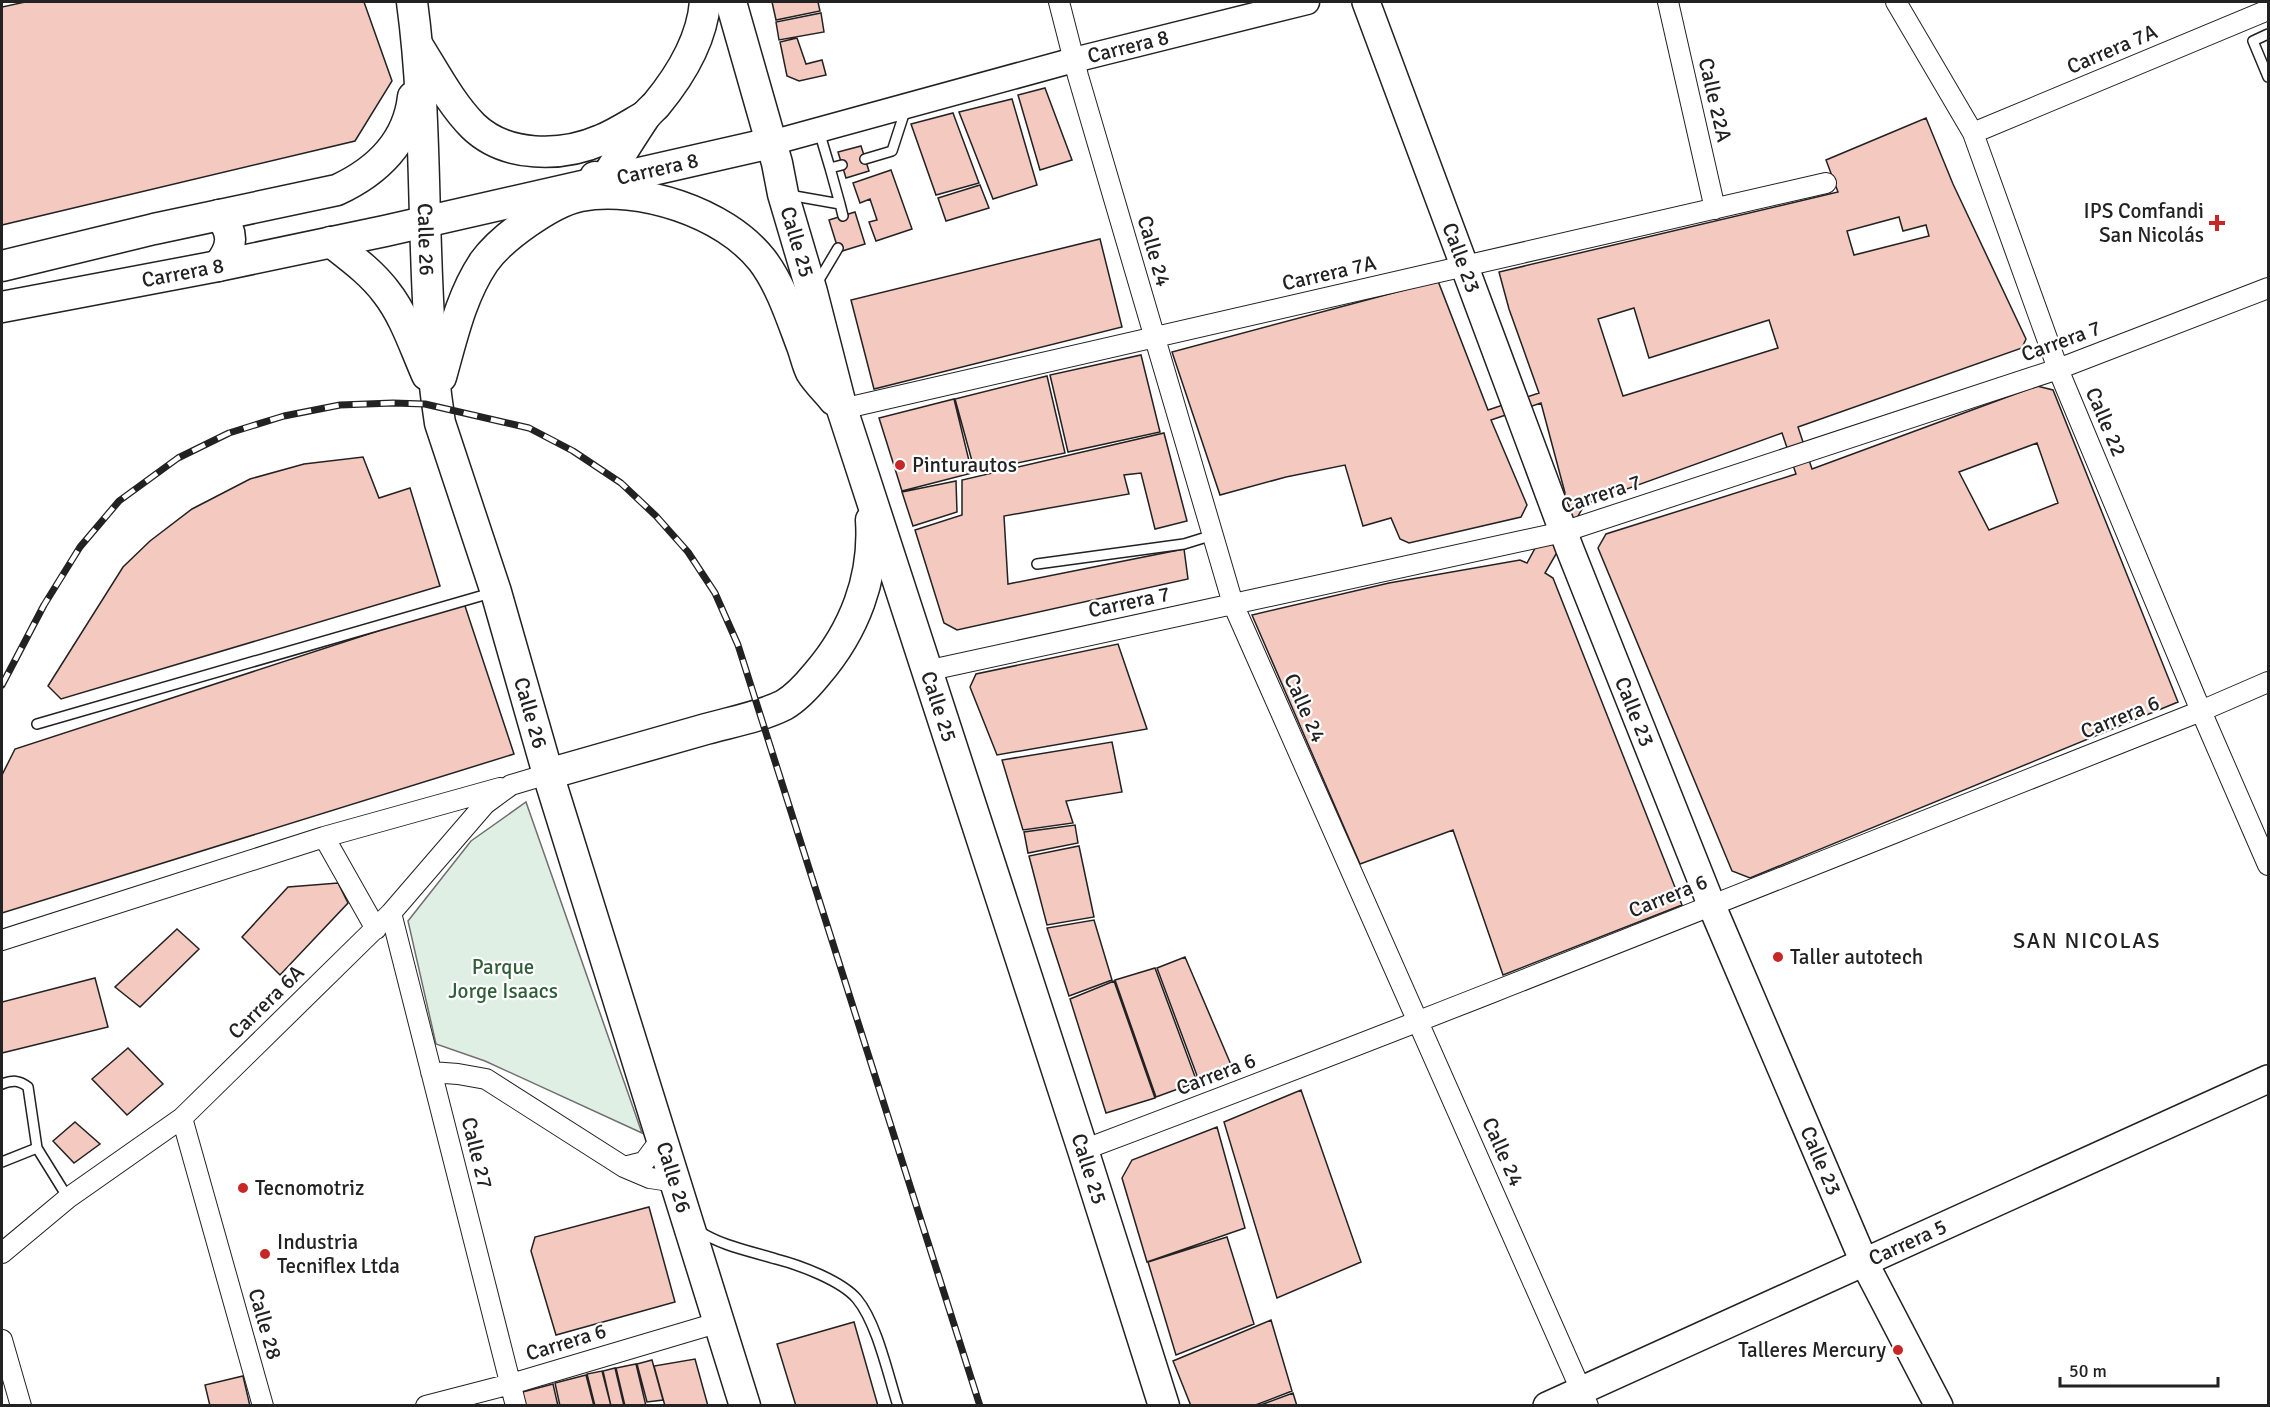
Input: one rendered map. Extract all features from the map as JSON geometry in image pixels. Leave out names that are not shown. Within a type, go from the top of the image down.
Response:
[{"type":"main road","name":"Calle 26","points":[[412,2],[418,46],[424,221],[440,423],[496,592],[548,774],[745,1406]]},
{"type":"main road","points":[[541,151],[604,181],[645,116],[656,105],[687,58],[704,20],[705,2]]},
{"type":"main road","name":"Calle 25","points":[[731,2],[812,292],[842,409],[1164,1406]]},
{"type":"main road","name":"Calle 23","points":[[1366,2],[1563,532],[1711,904],[1864,1262],[1939,1406]]},
{"type":"main road","points":[[418,46],[452,100],[474,128],[510,147],[541,151],[562,151],[582,147],[601,140],[645,116]]},
{"type":"main road","points":[[2,266],[219,215],[338,190],[362,177],[383,159],[401,136],[411,108],[418,46]]},
{"type":"main road","name":"Carrera 8","points":[[2,307],[331,242],[771,143]]},
{"type":"main road","points":[[436,394],[462,307],[485,261],[511,234],[542,213],[579,196],[618,195],[662,201],[700,214],[733,232],[762,260],[782,293],[812,372],[842,409]]},
{"type":"main road","points":[[281,202],[276,210],[275,229],[278,238],[293,250]]},
{"type":"main road","points":[[218,266],[226,257],[231,246],[231,234],[219,215]]},
{"type":"main road","points":[[331,242],[387,292],[403,321],[436,394]]},
{"type":"main road","points":[[548,774],[761,713],[785,704],[807,685],[836,652],[855,616],[869,573],[872,537],[868,486]]},
{"type":"main road","name":"Carrera 5","points":[[1547,1406],[1585,1398],[1864,1262],[2268,1079]]},
{"type":"street","name":"Calle 24","points":[[1059,2],[1233,604],[1585,1398]]},
{"type":"street","name":"Carrera 8","points":[[771,143],[1074,60],[1307,2]]},
{"type":"street","name":"Calle 22A","points":[[1668,2],[1715,209]]},
{"type":"street","name":"Calle 22","points":[[1896,2],[1973,133],[2058,369],[2268,865]]},
{"type":"street","name":"Carrera 7A","points":[[1973,133],[2268,10]]},
{"type":"street","name":"Carrera 7A","points":[[842,409],[1826,183]]},
{"type":"street","name":"Carrera 7","points":[[926,671],[1563,532],[2058,369],[2268,288]]},
{"type":"street","name":"Carrera 6","points":[[1083,1150],[1419,1022],[2201,711],[2268,682]]},
{"type":"street","name":"Carrera 6A","points":[[2,1253],[68,1198],[182,1118],[376,929],[485,804],[511,785],[548,774]]},
{"type":"street","points":[[2,940],[324,837],[511,785]]},
{"type":"street","points":[[324,837],[376,929]]},
{"type":"street","name":"Calle 27","points":[[391,913],[516,1406]]},
{"type":"street","points":[[431,1072],[486,1079],[624,1167],[650,1178],[676,1182]]},
{"type":"street","name":"Calle 28","points":[[182,1118],[263,1406]]},
{"type":"street","points":[[624,1167],[644,1162],[662,1138]]},
{"type":"street","name":"Carrera 6","points":[[426,1406],[511,1384],[720,1322]]},
{"type":"street","points":[[2,1340],[21,1406]]},
{"type":"lane","points":[[2268,34],[2253,41],[2268,77]]},
{"type":"lane","points":[[865,159],[892,151],[904,122],[907,106]]},
{"type":"lane","points":[[819,131],[843,216]]},
{"type":"lane","points":[[830,168],[842,165]]},
{"type":"lane","points":[[783,194],[840,204]]},
{"type":"lane","points":[[812,292],[838,248]]},
{"type":"lane","points":[[1037,564],[1184,544],[1213,536]]},
{"type":"lane","points":[[37,724],[496,592]]},
{"type":"lane","points":[[2,1084],[11,1081],[21,1082],[28,1087],[37,1148],[68,1198]]},
{"type":"lane","points":[[2,1162],[37,1148]]},
{"type":"lane","points":[[690,1225],[712,1239],[781,1260],[837,1283],[856,1298],[867,1312],[898,1406]]},
{"type":"green space","name":"Parque Jorge Isaacs","points":[[526,802],[642,1133],[485,1061],[436,1044],[408,921],[471,841]]},
{"type":"building","points":[[25,2],[364,2],[392,81],[355,141],[2,225],[2,7]]},
{"type":"building","points":[[772,2],[818,2],[820,11],[776,20]]},
{"type":"building","points":[[821,13],[824,32],[779,40],[776,22]]},
{"type":"building","points":[[797,38],[806,64],[822,60],[826,75],[799,81],[787,76],[780,42]]},
{"type":"building","points":[[1045,88],[1072,160],[1040,170],[1018,95]]},
{"type":"building","points":[[1012,99],[1037,185],[993,199],[959,112]]},
{"type":"building","points":[[953,113],[979,183],[936,195],[911,124]]},
{"type":"building","points":[[1926,118],[1953,184],[2026,339],[2022,348],[1798,427],[1812,469],[2037,386],[2053,390],[2178,702],[1750,878],[1732,871],[1598,548],[1606,534],[1796,474],[1782,433],[1585,504],[1545,573],[1553,578],[1682,905],[1503,975],[1453,830],[1360,864],[1252,615],[1389,583],[1520,560],[1527,563],[1565,493],[1541,403],[1491,420],[1527,505],[1521,517],[1409,543],[1400,539],[1391,518],[1363,526],[1345,465],[1286,477],[1220,495],[1172,352],[1438,281],[1488,410],[1539,393],[1509,309],[1499,272],[1838,192],[1826,160]],"holes":[[[1899,217],[1903,231],[1926,225],[1929,236],[1854,255],[1847,231]],[[1634,308],[1649,358],[1769,320],[1778,348],[1623,396],[1598,319]],[[2037,443],[2058,503],[1989,530],[1959,472]]]},
{"type":"building","points":[[861,146],[869,171],[846,178],[838,152]]},
{"type":"building","points":[[891,170],[912,229],[876,241],[869,222],[877,220],[870,199],[860,203],[853,183]]},
{"type":"building","points":[[980,185],[989,208],[946,221],[938,198]]},
{"type":"building","points":[[855,212],[865,244],[839,252],[829,220]]},
{"type":"building","points":[[1100,239],[1122,327],[874,389],[851,300]]},
{"type":"building","points":[[1141,355],[1160,432],[1068,452],[1050,375]]},
{"type":"building","points":[[1047,376],[1065,453],[975,472],[955,399]]},
{"type":"building","points":[[954,399],[972,473],[902,491],[879,418]]},
{"type":"building","points":[[1164,433],[1187,521],[1155,529],[1141,473],[1124,475],[1129,494],[1004,516],[1008,584],[1184,549],[1188,579],[957,630],[944,623],[915,530],[962,515],[962,480]]},
{"type":"building","points":[[363,457],[379,498],[410,488],[440,586],[61,699],[48,686],[123,567],[150,541],[192,509],[250,479],[304,464]]},
{"type":"building","points":[[956,481],[957,512],[913,526],[902,492]]},
{"type":"building","points":[[464,603],[514,754],[2,913],[2,775],[15,749]]},
{"type":"building","points":[[1118,644],[1147,729],[997,755],[970,687],[976,674]]},
{"type":"building","points":[[1112,742],[1122,792],[1066,801],[1073,823],[1023,830],[1002,760]]},
{"type":"building","points":[[1075,825],[1078,843],[1028,853],[1024,832]]},
{"type":"building","points":[[1079,846],[1094,917],[1047,925],[1029,856]]},
{"type":"building","points":[[338,883],[348,903],[280,975],[242,937],[288,887]]},
{"type":"building","points":[[1094,920],[1112,980],[1069,996],[1047,928]]},
{"type":"building","points":[[177,929],[199,949],[140,1007],[115,987]]},
{"type":"building","points":[[1185,957],[1232,1067],[1199,1081],[1157,968]]},
{"type":"building","points":[[1155,968],[1197,1082],[1156,1097],[1115,980]]},
{"type":"building","points":[[95,978],[108,1027],[2,1053],[2,1002]]},
{"type":"building","points":[[1114,981],[1155,1098],[1106,1113],[1070,999]]},
{"type":"building","points":[[128,1048],[163,1084],[127,1115],[92,1079]]},
{"type":"building","points":[[1301,1090],[1361,1262],[1277,1298],[1224,1122]]},
{"type":"building","points":[[75,1122],[100,1144],[74,1163],[53,1141]]},
{"type":"building","points":[[1217,1127],[1245,1228],[1147,1262],[1122,1178],[1132,1160]]},
{"type":"building","points":[[649,1207],[675,1302],[556,1335],[531,1251],[535,1237]]},
{"type":"building","points":[[1227,1237],[1254,1324],[1176,1355],[1148,1262]]},
{"type":"building","points":[[1271,1320],[1292,1391],[1253,1406],[1191,1406],[1173,1361]]},
{"type":"building","points":[[854,1322],[878,1406],[796,1406],[777,1344]]},
{"type":"building","points":[[695,1359],[708,1406],[665,1406],[654,1366]]},
{"type":"building","points":[[652,1360],[663,1400],[647,1402],[637,1364]]},
{"type":"building","points":[[636,1364],[646,1406],[625,1406],[616,1368]]},
{"type":"building","points":[[615,1368],[624,1406],[611,1406],[603,1371]]},
{"type":"building","points":[[602,1371],[611,1406],[595,1406],[587,1374]]},
{"type":"building","points":[[586,1375],[594,1406],[560,1406],[555,1383]]},
{"type":"building","points":[[243,1376],[250,1406],[210,1406],[205,1385]]},
{"type":"building","points":[[553,1384],[558,1406],[518,1406],[515,1394]]},
{"type":"building","points":[[1293,1393],[1297,1406],[1258,1406]]},
{"type":"railway","points":[[2,685],[44,605],[80,547],[119,501],[178,458],[229,433],[284,416],[340,405],[425,404],[529,428],[573,451],[621,483],[656,516],[688,552],[715,593],[738,645],[980,1406]]},
{"type":"place","name":"IPS Comfandi San Nicolás","points":[[2217,223]]},
{"type":"place","name":"Pinturautos","points":[[900,465]]},
{"type":"place","name":"Taller autotech","points":[[1778,957]]},
{"type":"place","name":"Tecnomotriz","points":[[243,1188]]},
{"type":"place","name":"Industria Tecniflex Ltda","points":[[265,1254]]},
{"type":"place","name":"Talleres Mercury","points":[[1898,1350]]},
{"type":"district","name":"SAN NICOLAS","points":[[2087,940]]}]
